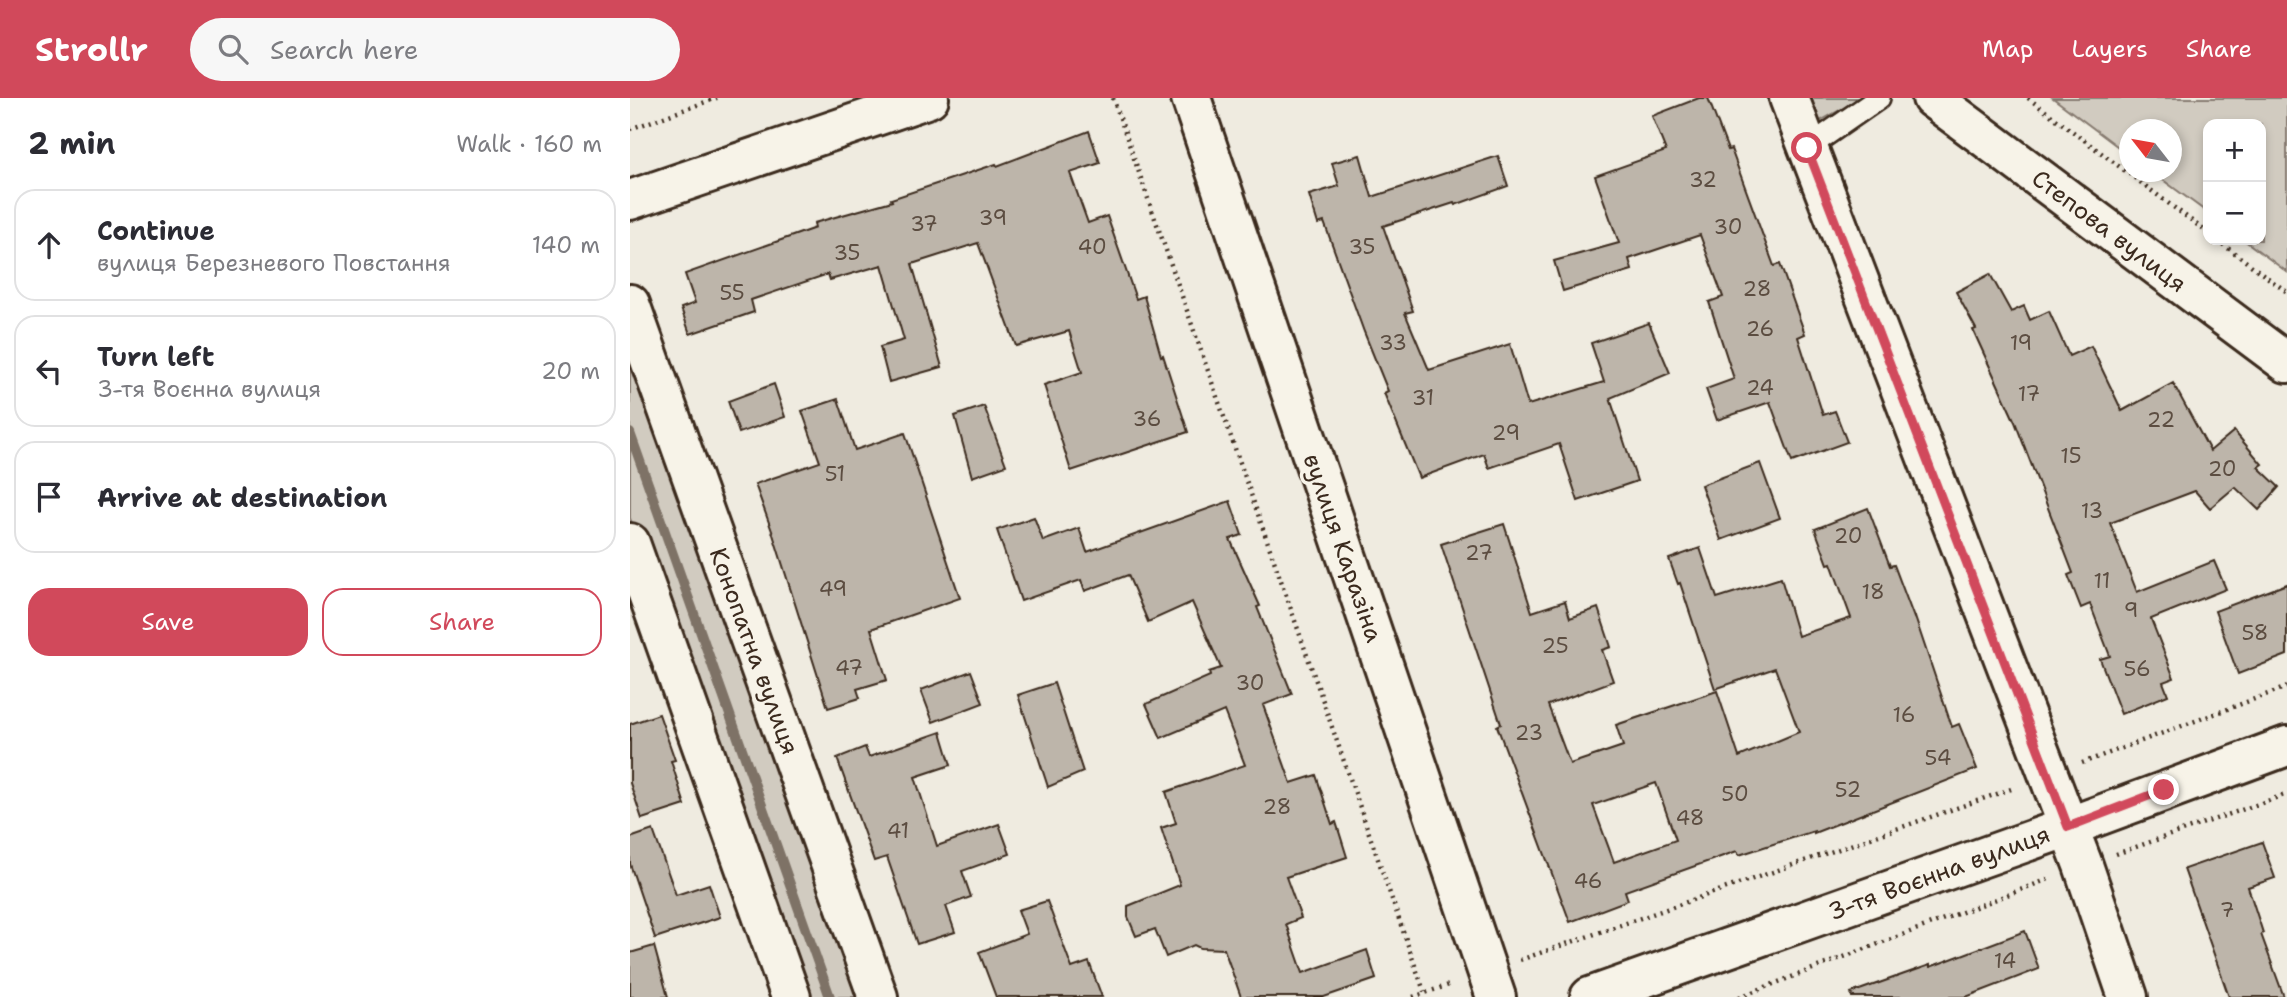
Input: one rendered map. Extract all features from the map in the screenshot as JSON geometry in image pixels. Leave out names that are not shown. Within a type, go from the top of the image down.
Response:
[{"type":"street","points":[[630,200],[929,98]]},
{"type":"street","name":"вулиця Каразіна","points":[[1191,98],[1491,985]]},
{"type":"street","points":[[1789,98],[2083,865],[2128,997]]},
{"type":"street","name":"Степова вулиця","points":[[1932,98],[2287,363]]},
{"type":"street","name":"Конопатна вулиця","points":[[630,304],[878,997]]},
{"type":"street","points":[[630,543],[791,997]]},
{"type":"street","name":"3-тя Воєнна вулиця","points":[[1590,997],[2287,746]]},
{"type":"lane","points":[[1807,148],[1879,98]]},
{"type":"path","points":[[630,129],[717,98]]},
{"type":"path","points":[[1114,98],[1425,995]]},
{"type":"path","points":[[2028,98],[2203,229]]},
{"type":"path","points":[[2224,245],[2287,292]]},
{"type":"path","points":[[1413,997],[1491,985],[2287,687]]},
{"type":"path","points":[[1739,997],[2083,865],[2287,794]]},
{"type":"shaded area","points":[[1802,98],[1861,98],[1813,125]]},
{"type":"shaded area","points":[[2053,98],[2287,98],[2287,272],[2251,245],[2266,245],[2266,119],[2203,119],[2203,209],[2166,182],[2182,182],[2182,119],[2119,119],[2119,148]]},
{"type":"shaded area","points":[[630,344],[861,997],[799,997],[630,518]]},
{"type":"building","points":[[1699,98],[1708,98],[1728,150],[1731,149],[1774,266],[1780,264],[1805,334],[1798,337],[1823,415],[1835,411],[1847,442],[1792,462],[1770,402],[1717,420],[1706,389],[1734,379],[1709,302],[1723,297],[1700,235],[1629,259],[1632,270],[1563,291],[1554,261],[1619,243],[1595,176],[1666,151],[1652,116]]},
{"type":"building","points":[[1089,131],[1100,163],[1070,173],[1088,223],[1107,216],[1136,299],[1144,296],[1161,356],[1163,355],[1188,432],[1071,471],[1044,385],[1082,372],[1069,331],[1016,346],[978,243],[912,264],[942,367],[889,382],[880,347],[904,340],[882,265],[830,280],[828,274],[751,300],[754,312],[690,334],[681,308],[695,303],[685,274],[815,228],[814,223],[892,201],[891,199],[996,164],[997,166]]},
{"type":"building","points":[[1360,155],[1372,197],[1498,156],[1508,186],[1383,226],[1413,311],[1405,313],[1429,370],[1510,344],[1528,405],[1604,382],[1591,343],[1649,323],[1670,373],[1610,398],[1637,481],[1578,501],[1559,444],[1489,468],[1484,454],[1419,478],[1384,393],[1388,391],[1324,222],[1318,224],[1309,195],[1339,186],[1332,163]]},
{"type":"building","points":[[1990,274],[2011,312],[2024,306],[2030,320],[2049,311],[2069,356],[2091,346],[2122,411],[2173,383],[2210,451],[2234,431],[2262,464],[2258,467],[2279,487],[2259,510],[2235,487],[2210,508],[2195,491],[2110,523],[2137,592],[2214,561],[2226,589],[2151,619],[2174,678],[2163,682],[2168,695],[2121,714],[2100,659],[2110,656],[2090,604],[2081,608],[2068,575],[2073,573],[2015,422],[1973,330],[1976,329],[1956,292]]},
{"type":"building","points":[[774,384],[785,417],[739,433],[728,401]]},
{"type":"building","points":[[838,399],[855,450],[905,433],[960,598],[871,629],[887,680],[857,689],[860,698],[828,708],[755,484],[820,462],[802,411]]},
{"type":"building","points":[[984,406],[1006,465],[972,477],[955,416]]},
{"type":"building","points":[[1760,463],[1780,518],[1721,540],[1701,485]]},
{"type":"building","points":[[1230,501],[1242,535],[1230,539],[1260,606],[1257,607],[1292,694],[1263,705],[1291,783],[1316,775],[1332,824],[1336,822],[1347,857],[1286,877],[1301,918],[1286,924],[1303,973],[1367,950],[1376,979],[1324,997],[1241,997],[1224,949],[1200,948],[1194,945],[1166,957],[1155,929],[1136,936],[1128,917],[1128,906],[1180,885],[1161,828],[1176,823],[1166,792],[1245,765],[1224,711],[1161,738],[1146,704],[1210,676],[1209,672],[1221,668],[1192,602],[1148,622],[1128,575],[1085,591],[1081,580],[1021,601],[997,530],[1034,517],[1043,541],[1079,528],[1087,552]]},
{"type":"building","points":[[1868,508],[1890,566],[1894,565],[1915,617],[1952,727],[1959,724],[1977,769],[1814,833],[1739,855],[1737,851],[1625,891],[1628,900],[1570,922],[1497,726],[1501,724],[1441,544],[1504,524],[1532,612],[1565,601],[1570,618],[1598,608],[1611,647],[1602,650],[1613,681],[1548,705],[1570,764],[1623,746],[1616,725],[1717,691],[1739,757],[1799,732],[1775,668],[1715,689],[1680,583],[1678,584],[1669,559],[1700,548],[1717,598],[1781,578],[1798,636],[1851,618],[1815,529]],"holes":[[[1656,783],[1676,840],[1614,862],[1593,805]]]},
{"type":"building","points":[[2287,584],[2287,655],[2238,674],[2215,611]]},
{"type":"building","points":[[971,671],[983,703],[933,722],[921,690]]},
{"type":"building","points":[[1054,683],[1083,772],[1048,787],[1018,695]]},
{"type":"building","points":[[659,714],[675,760],[671,761],[685,805],[642,819],[630,783],[630,724]]},
{"type":"building","points":[[941,732],[951,765],[915,777],[937,846],[999,824],[1010,854],[962,871],[971,897],[946,906],[955,932],[917,944],[887,857],[874,861],[837,758],[865,747],[869,757]]},
{"type":"building","points":[[653,830],[676,895],[709,884],[720,917],[655,938],[630,864],[630,838]]},
{"type":"building","points":[[2262,842],[2275,878],[2248,887],[2263,933],[2261,934],[2284,997],[2229,997],[2184,869]]},
{"type":"building","points":[[1047,901],[1072,968],[1089,962],[1102,997],[996,997],[979,952],[1027,934],[1018,910]]},
{"type":"building","points":[[2025,931],[2039,969],[1966,997],[1852,997],[1851,993]]},
{"type":"building","points":[[654,946],[668,997],[630,997],[630,953]]},
{"type":"waterway","points":[[630,433],[830,997]]},
{"type":"route","points":[[1807,148],[2068,827],[2164,790]]}]
